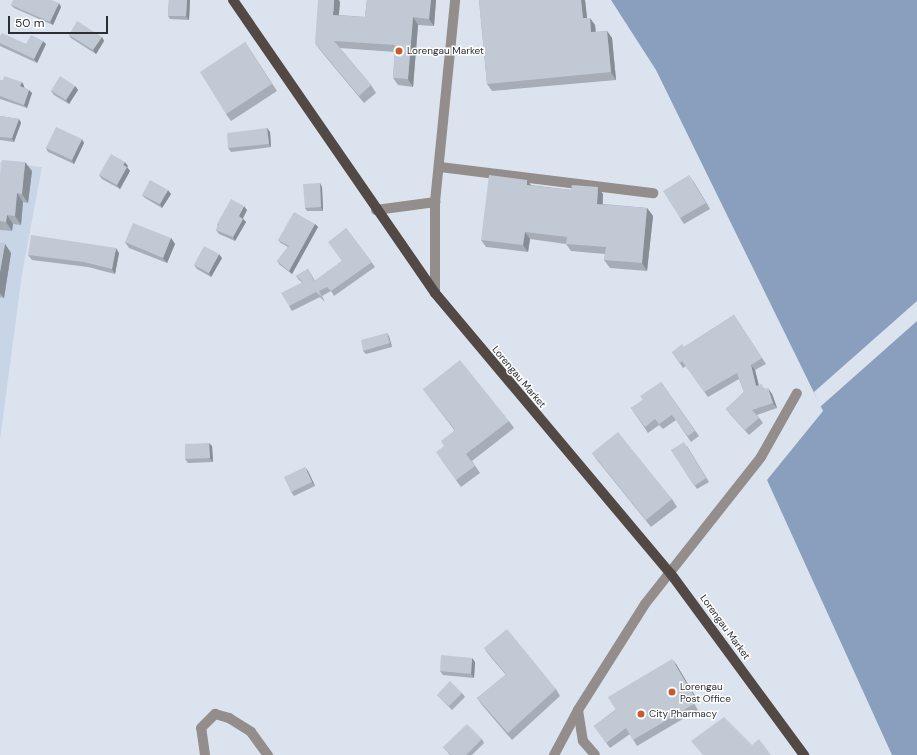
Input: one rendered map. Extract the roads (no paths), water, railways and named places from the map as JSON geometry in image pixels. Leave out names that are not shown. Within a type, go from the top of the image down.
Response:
[{"type":"main road","name":"Lorengau Market","points":[[232,0],[376,210],[435,293],[671,574],[804,755]]},
{"type":"street","points":[[435,293],[435,202],[440,167],[456,0]]},
{"type":"street","points":[[440,167],[653,193]]},
{"type":"street","points":[[376,210],[435,202]]},
{"type":"street","points":[[554,755],[578,710],[645,604],[671,574],[761,456],[797,393]]},
{"type":"street","points":[[578,710],[583,741],[595,755]]},
{"type":"street","points":[[205,755],[202,728],[215,714],[229,718],[250,732],[268,755]]},
{"type":"water","points":[[611,0],[917,0],[917,755],[892,755],[767,480],[823,411],[656,70]]},
{"type":"place","name":"Lorengau Market","points":[[399,51]]},
{"type":"place","name":"Lorengau Post Office","points":[[672,692]]},
{"type":"place","name":"City Pharmacy","points":[[641,714]]}]
